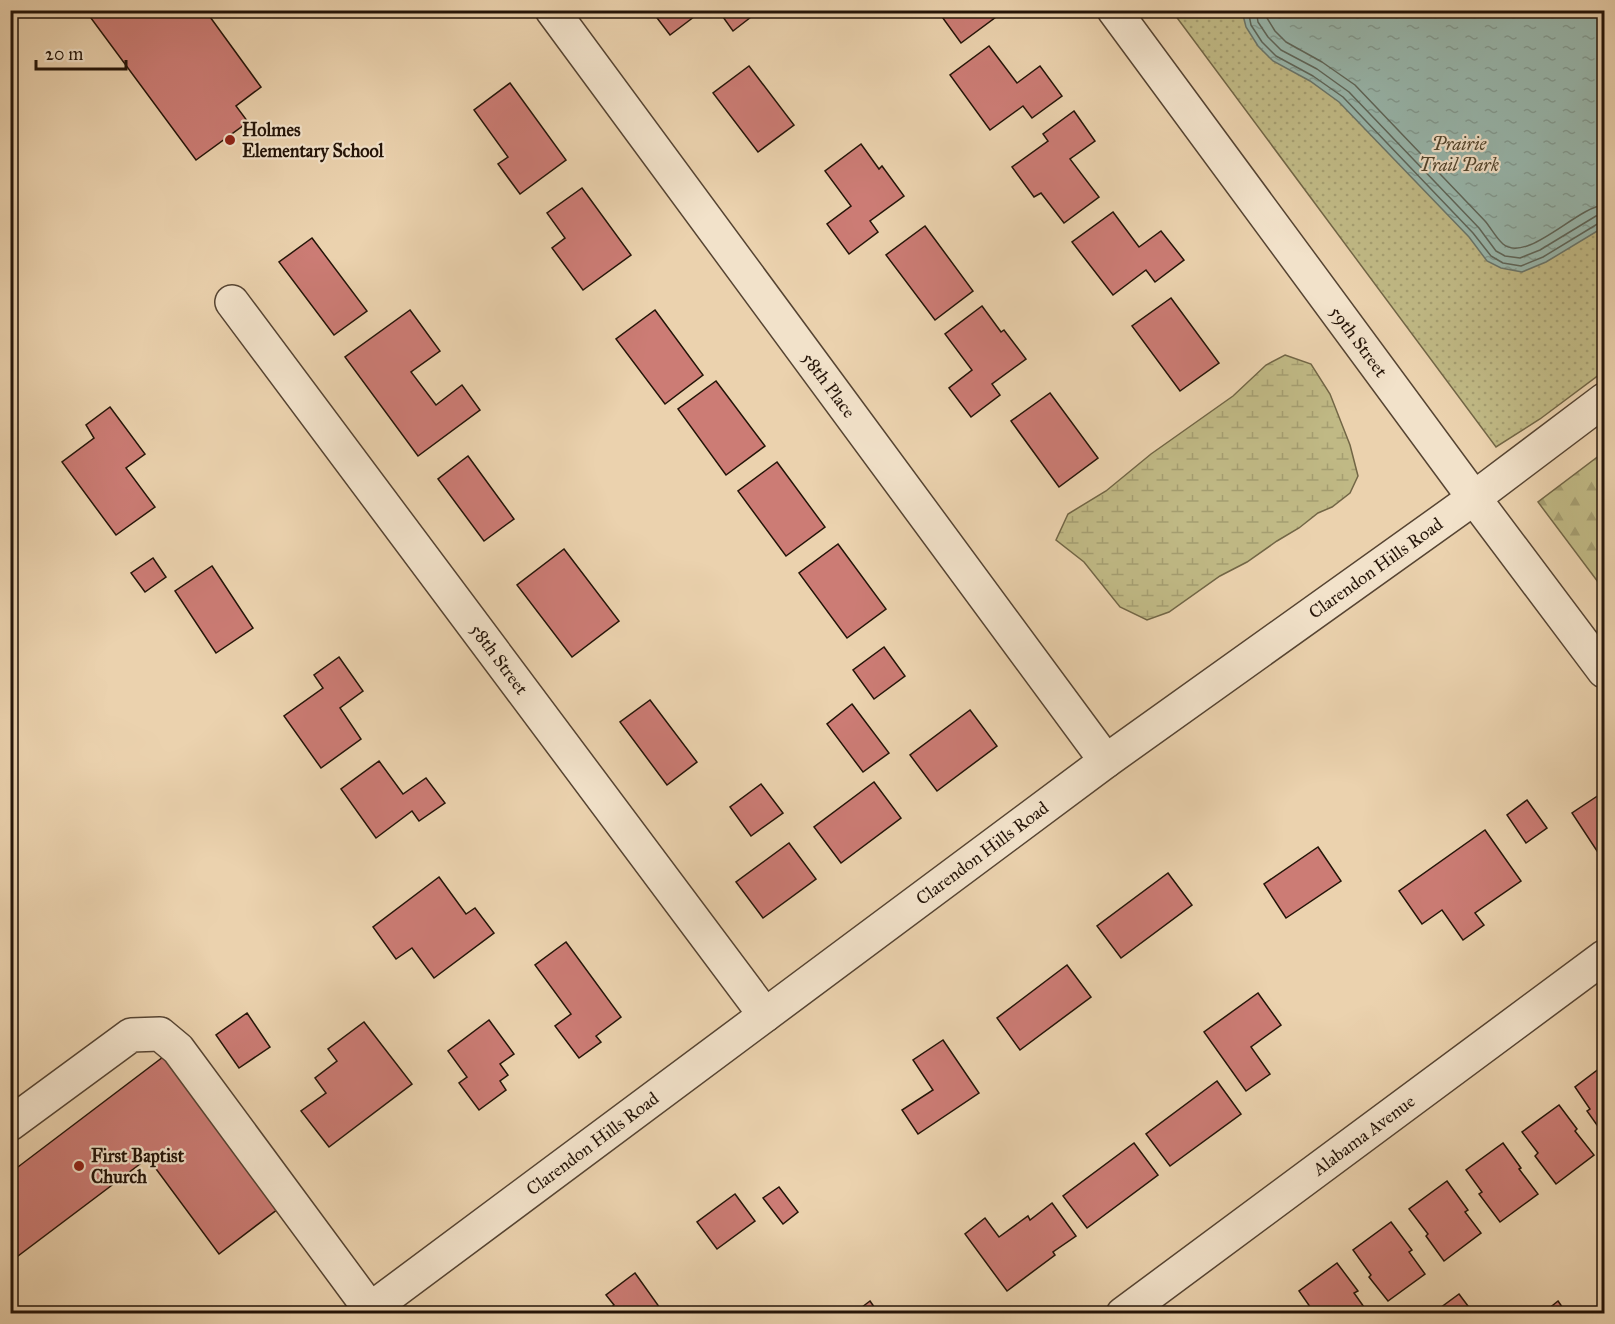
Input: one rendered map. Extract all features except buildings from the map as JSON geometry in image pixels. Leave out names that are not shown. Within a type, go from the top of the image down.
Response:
[{"type":"street","name":"58th Place","points":[[552,10],[1106,761]]},
{"type":"street","name":"59th Street","points":[[1114,10],[1474,498],[1605,671]]},
{"type":"street","name":"58th Street","points":[[232,302],[765,1015]]},
{"type":"street","name":"Clarendon Hills Road","points":[[367,1311],[1106,761],[1474,498],[1605,400]]},
{"type":"street","name":"Alabama Avenue","points":[[1123,1314],[1605,957]]},
{"type":"street","points":[[10,1124],[131,1035],[160,1034],[178,1049],[367,1311]]},
{"type":"green space","name":"Prairie Trail Park","points":[[1172,11],[1604,11],[1604,371],[1540,419],[1496,447]]},
{"type":"green space","points":[[1285,355],[1311,364],[1330,394],[1350,445],[1358,476],[1350,493],[1247,562],[1220,576],[1169,612],[1147,620],[1120,607],[1084,562],[1056,540],[1068,514],[1106,491],[1151,454],[1233,396],[1266,365]]},
{"type":"green space","points":[[1604,452],[1604,590],[1538,502]]},
{"type":"water","points":[[1242,11],[1604,11],[1604,227],[1546,262],[1522,272],[1501,268],[1487,261],[1469,237],[1339,102],[1310,81],[1273,61],[1258,46],[1246,27]]},
{"type":"place","name":"Holmes Elementary School","points":[[230,140]]},
{"type":"place","name":"First Baptist Church","points":[[79,1166]]}]
